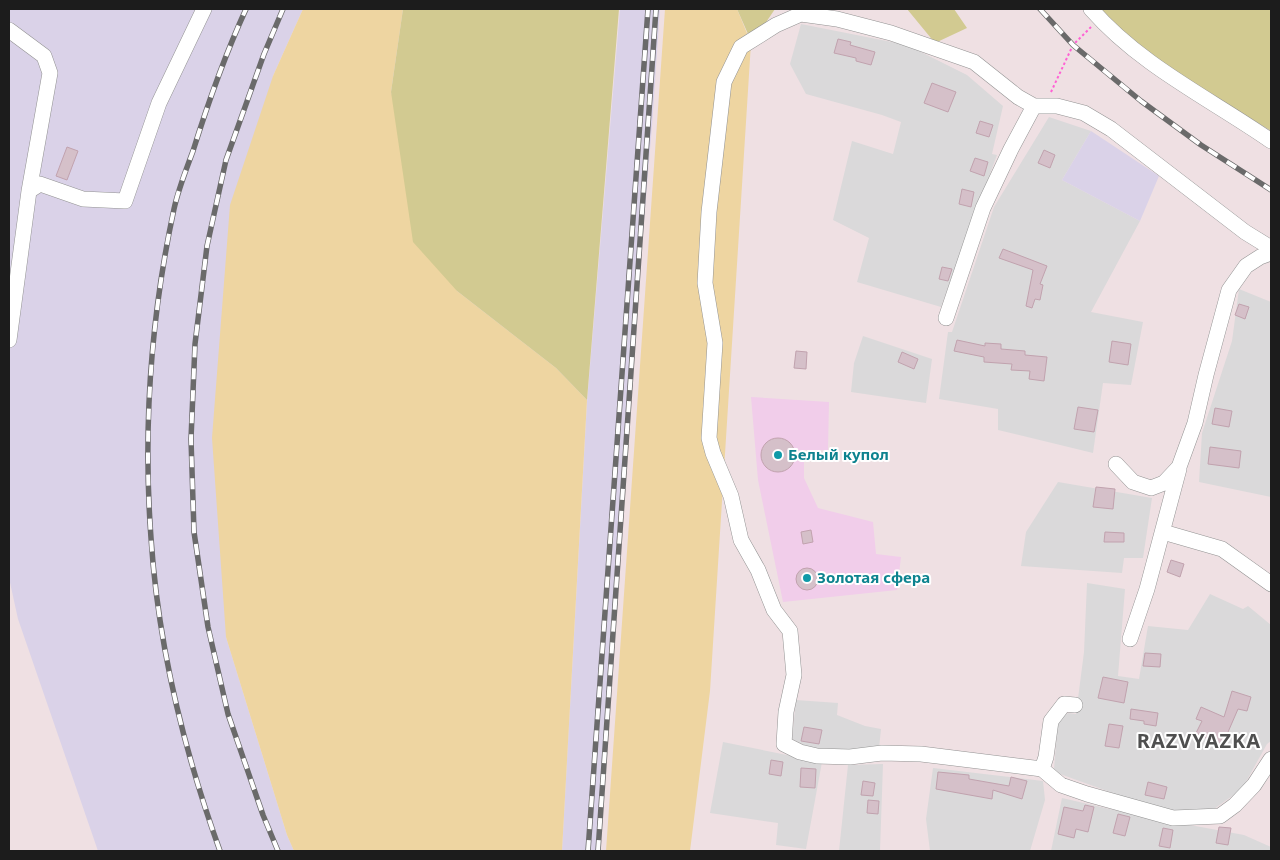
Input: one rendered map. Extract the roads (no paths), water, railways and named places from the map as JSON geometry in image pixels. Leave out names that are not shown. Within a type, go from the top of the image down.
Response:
[{"type":"street","points":[[29,192],[40,184],[83,199],[126,201],[159,103],[204,9]]},
{"type":"street","points":[[1271,248],[1245,232],[1111,129],[1084,113],[1058,106],[1040,106],[1018,97],[974,62],[892,33],[837,19],[801,14],[776,24],[741,48],[724,82],[709,212],[705,283],[715,344],[709,438],[713,453],[731,496],[741,540],[758,570],[774,610],[790,631],[794,674],[786,712],[784,744],[800,752],[817,756],[850,757],[882,753],[921,754],[1042,769],[1061,785],[1173,818],[1220,816],[1235,805],[1254,785],[1271,759]]},
{"type":"street","points":[[1095,14],[1110,31],[1161,71],[1271,141]]},
{"type":"street","points":[[9,30],[44,56],[50,73],[29,192],[9,340]]},
{"type":"street","points":[[946,318],[983,208],[1011,149],[1040,106]]},
{"type":"street","points":[[1130,639],[1147,589],[1179,467],[1195,423],[1229,290],[1246,266],[1260,257],[1271,253]]},
{"type":"street","points":[[1116,464],[1133,482],[1151,488],[1164,483],[1179,467]]},
{"type":"street","points":[[1163,532],[1222,549],[1271,584]]},
{"type":"street","points":[[1042,769],[1046,757],[1051,721],[1064,704],[1075,705]]},
{"type":"railway","points":[[220,851],[184,736],[166,658],[154,578],[151,538],[148,456],[149,414],[151,373],[160,290],[176,202],[217,79],[246,9]]},
{"type":"railway","points":[[278,851],[263,815],[228,714],[208,627],[194,532],[191,439],[195,344],[207,246],[226,160],[264,54],[283,9]]},
{"type":"railway","points":[[588,851],[648,9]]},
{"type":"railway","points":[[598,851],[656,9]]},
{"type":"railway","points":[[1040,9],[1073,45],[1141,101],[1201,145],[1271,190]]},
{"type":"place","name":"Белый купол","points":[[778,455]]},
{"type":"place","name":"Золотая сфера","points":[[807,578]]},
{"type":"district","name":"RAZVYAZKA","points":[[1199,741]]}]
